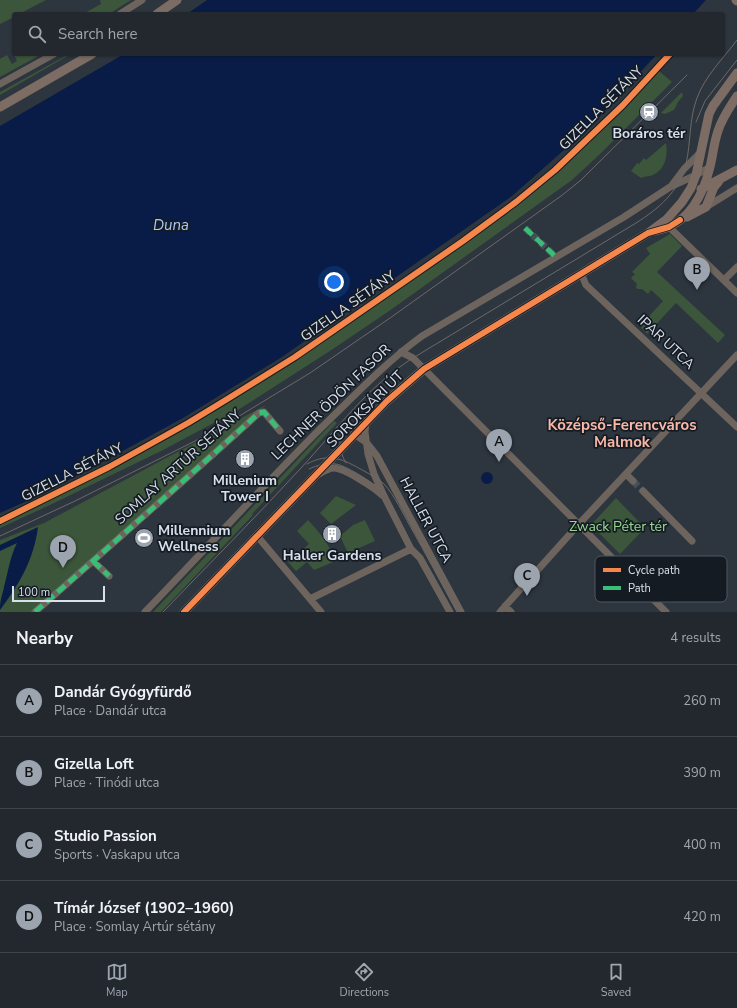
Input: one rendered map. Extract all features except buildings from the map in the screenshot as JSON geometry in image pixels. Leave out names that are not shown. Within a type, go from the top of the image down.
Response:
[{"type":"main road","points":[[160,12],[177,0]]},
{"type":"main road","points":[[0,107],[89,56]]},
{"type":"main road","points":[[682,202],[691,188],[696,175],[708,120],[713,106],[737,73]]},
{"type":"main road","points":[[680,220],[690,211],[698,200],[704,187],[718,131],[737,96]]},
{"type":"main road","points":[[682,202],[704,187],[737,170]]},
{"type":"main road","points":[[680,220],[691,216],[706,207],[714,187],[722,178]]},
{"type":"main road","name":"SOROKSÁRI ÚT","points":[[184,612],[258,537],[354,434],[395,393],[424,369],[648,233],[667,219],[682,202]]},
{"type":"main road","name":"SOROKSÁRI ÚT","points":[[648,233],[669,227],[680,220]]},
{"type":"street","points":[[123,12],[142,0]]},
{"type":"street","points":[[0,84],[50,56]]},
{"type":"street","name":"LECHNER ÖDÖN FASOR","points":[[670,187],[684,169],[701,152]]},
{"type":"street","name":"LECHNER ÖDÖN FASOR","points":[[145,612],[360,388],[401,352],[422,336],[624,217],[670,187],[710,167]]},
{"type":"street","points":[[706,207],[737,188]]},
{"type":"street","points":[[669,227],[737,293]]},
{"type":"street","points":[[724,280],[737,267]]},
{"type":"street","name":"IPAR UTCA","points":[[581,274],[586,285],[737,428]]},
{"type":"street","points":[[401,352],[413,358],[611,556]]},
{"type":"street","points":[[500,612],[579,524],[737,355]]},
{"type":"street","name":"SOMLAY ARTÚR SÉTÁNY","points":[[35,612],[171,493],[259,413],[264,412],[280,431]]},
{"type":"street","name":"HALLER UTCA","points":[[366,422],[365,432],[370,464],[384,496],[411,548],[420,558],[450,612]]},
{"type":"street","name":"HALLER UTCA","points":[[354,434],[366,442],[377,456],[461,612]]},
{"type":"street","name":"HALLER UTCA","points":[[312,478],[330,469],[338,469],[375,488],[384,496]]},
{"type":"street","points":[[626,474],[633,481]]},
{"type":"street","points":[[643,491],[692,541]]},
{"type":"street","points":[[258,537],[321,612]]},
{"type":"street","points":[[310,599],[411,548]]},
{"type":"street","points":[[93,561],[109,576]]},
{"type":"street","points":[[656,602],[666,612]]},
{"type":"street","points":[[505,606],[511,612]]},
{"type":"green space","points":[[0,0],[46,0],[23,12],[12,12],[12,18],[0,24]]},
{"type":"green space","points":[[100,0],[131,0],[112,12],[87,12],[101,4]]},
{"type":"green space","points":[[7,55],[12,64],[17,61],[14,56],[38,56],[0,77],[0,59]]},
{"type":"green space","points":[[65,56],[67,56],[0,95],[0,92]]},
{"type":"green space","points":[[659,71],[672,82],[572,180],[392,309],[238,410],[163,450],[0,528],[0,523],[94,477],[160,441],[233,398],[325,339],[473,236],[530,193],[561,167]]},
{"type":"green space","points":[[682,92],[683,96],[674,110],[665,114],[661,113]]},
{"type":"green space","points":[[666,143],[667,152],[661,169],[651,176],[641,178],[631,171],[637,163],[639,164],[644,158],[646,160]]},
{"type":"green space","points":[[670,234],[682,246],[657,272],[725,335],[718,343],[676,303],[647,334],[640,326],[663,301],[651,290],[648,294],[642,289],[637,289],[637,284],[631,278],[635,274],[632,272],[650,254],[646,248]]},
{"type":"green space","points":[[266,405],[31,612],[0,612],[0,540],[44,523]]},
{"type":"green space","points":[[334,421],[337,423],[252,514],[253,515],[161,612],[153,612]]},
{"type":"green space","points":[[336,496],[356,505],[331,524],[320,513]]},
{"type":"green space","name":"Zwack Péter tér","points":[[616,498],[645,528],[620,554],[591,525]]},
{"type":"green space","points":[[308,520],[324,539],[336,561],[314,570],[307,562],[296,571],[288,562],[309,544],[297,531]]},
{"type":"green space","points":[[365,520],[375,541],[348,553],[340,536],[353,525]]},
{"type":"water","points":[[207,0],[706,0],[695,12],[190,12]]},
{"type":"water","name":"Duna","points":[[121,56],[655,56],[589,128],[512,196],[282,357],[183,418],[38,496],[0,513],[0,126]]},
{"type":"water","points":[[485,472],[489,472],[493,478],[489,484],[485,484],[481,480],[481,476]]},
{"type":"water","points":[[38,527],[33,550],[25,571],[0,610],[9,565],[17,543],[0,551],[0,545]]},
{"type":"tunnel","points":[[525,228],[556,257]]},
{"type":"tunnel","points":[[633,481],[643,491]]},
{"type":"tram line","points":[[725,55],[737,40]]},
{"type":"tram line","points":[[163,612],[284,486],[367,395],[397,369],[636,223],[660,206],[673,191],[683,174],[689,147],[694,106],[700,90],[709,75],[724,56]]},
{"type":"tram line","points":[[696,122],[705,101],[737,60]]},
{"type":"tram line","points":[[0,536],[75,501],[213,432],[310,373],[561,196],[581,180],[687,75]]},
{"type":"tram line","points":[[345,422],[341,432],[340,448],[346,463]]},
{"type":"tram line","points":[[307,464],[322,458],[336,458],[343,460],[377,478],[384,484],[398,504],[457,612]]},
{"type":"tram line","points":[[309,469],[319,465],[336,464],[348,468],[363,477],[387,495]]},
{"type":"marked path","points":[[525,228],[556,257]]},
{"type":"marked path","points":[[35,612],[259,413],[264,412],[280,431]]},
{"type":"marked path","points":[[93,561],[109,576]]},
{"type":"cycle path","name":"GIZELLA SÉTÁNY","points":[[0,521],[109,467],[188,423],[295,357],[463,241],[516,202],[555,170],[623,105],[668,56]]},
{"type":"cycle path","points":[[184,612],[387,401],[424,369],[648,233],[669,227],[680,220]]},
{"type":"place","name":"Boráros tér","points":[[649,112]]},
{"type":"place","name":"Gizella Loft","points":[[697,290]]},
{"type":"place","name":"Millenium Tower I","points":[[245,459]]},
{"type":"place","name":"Dandár Gyógyfürdő","points":[[499,462]]},
{"type":"place","name":"Haller Gardens","points":[[332,534]]},
{"type":"place","name":"Millennium Wellness","points":[[144,538]]},
{"type":"place","name":"Tímár József (1902–1960)","points":[[63,568]]},
{"type":"place","name":"Studio Passion","points":[[527,596]]},
{"type":"district","name":"Középső-Ferencváros Malmok","points":[[622,434]]}]
